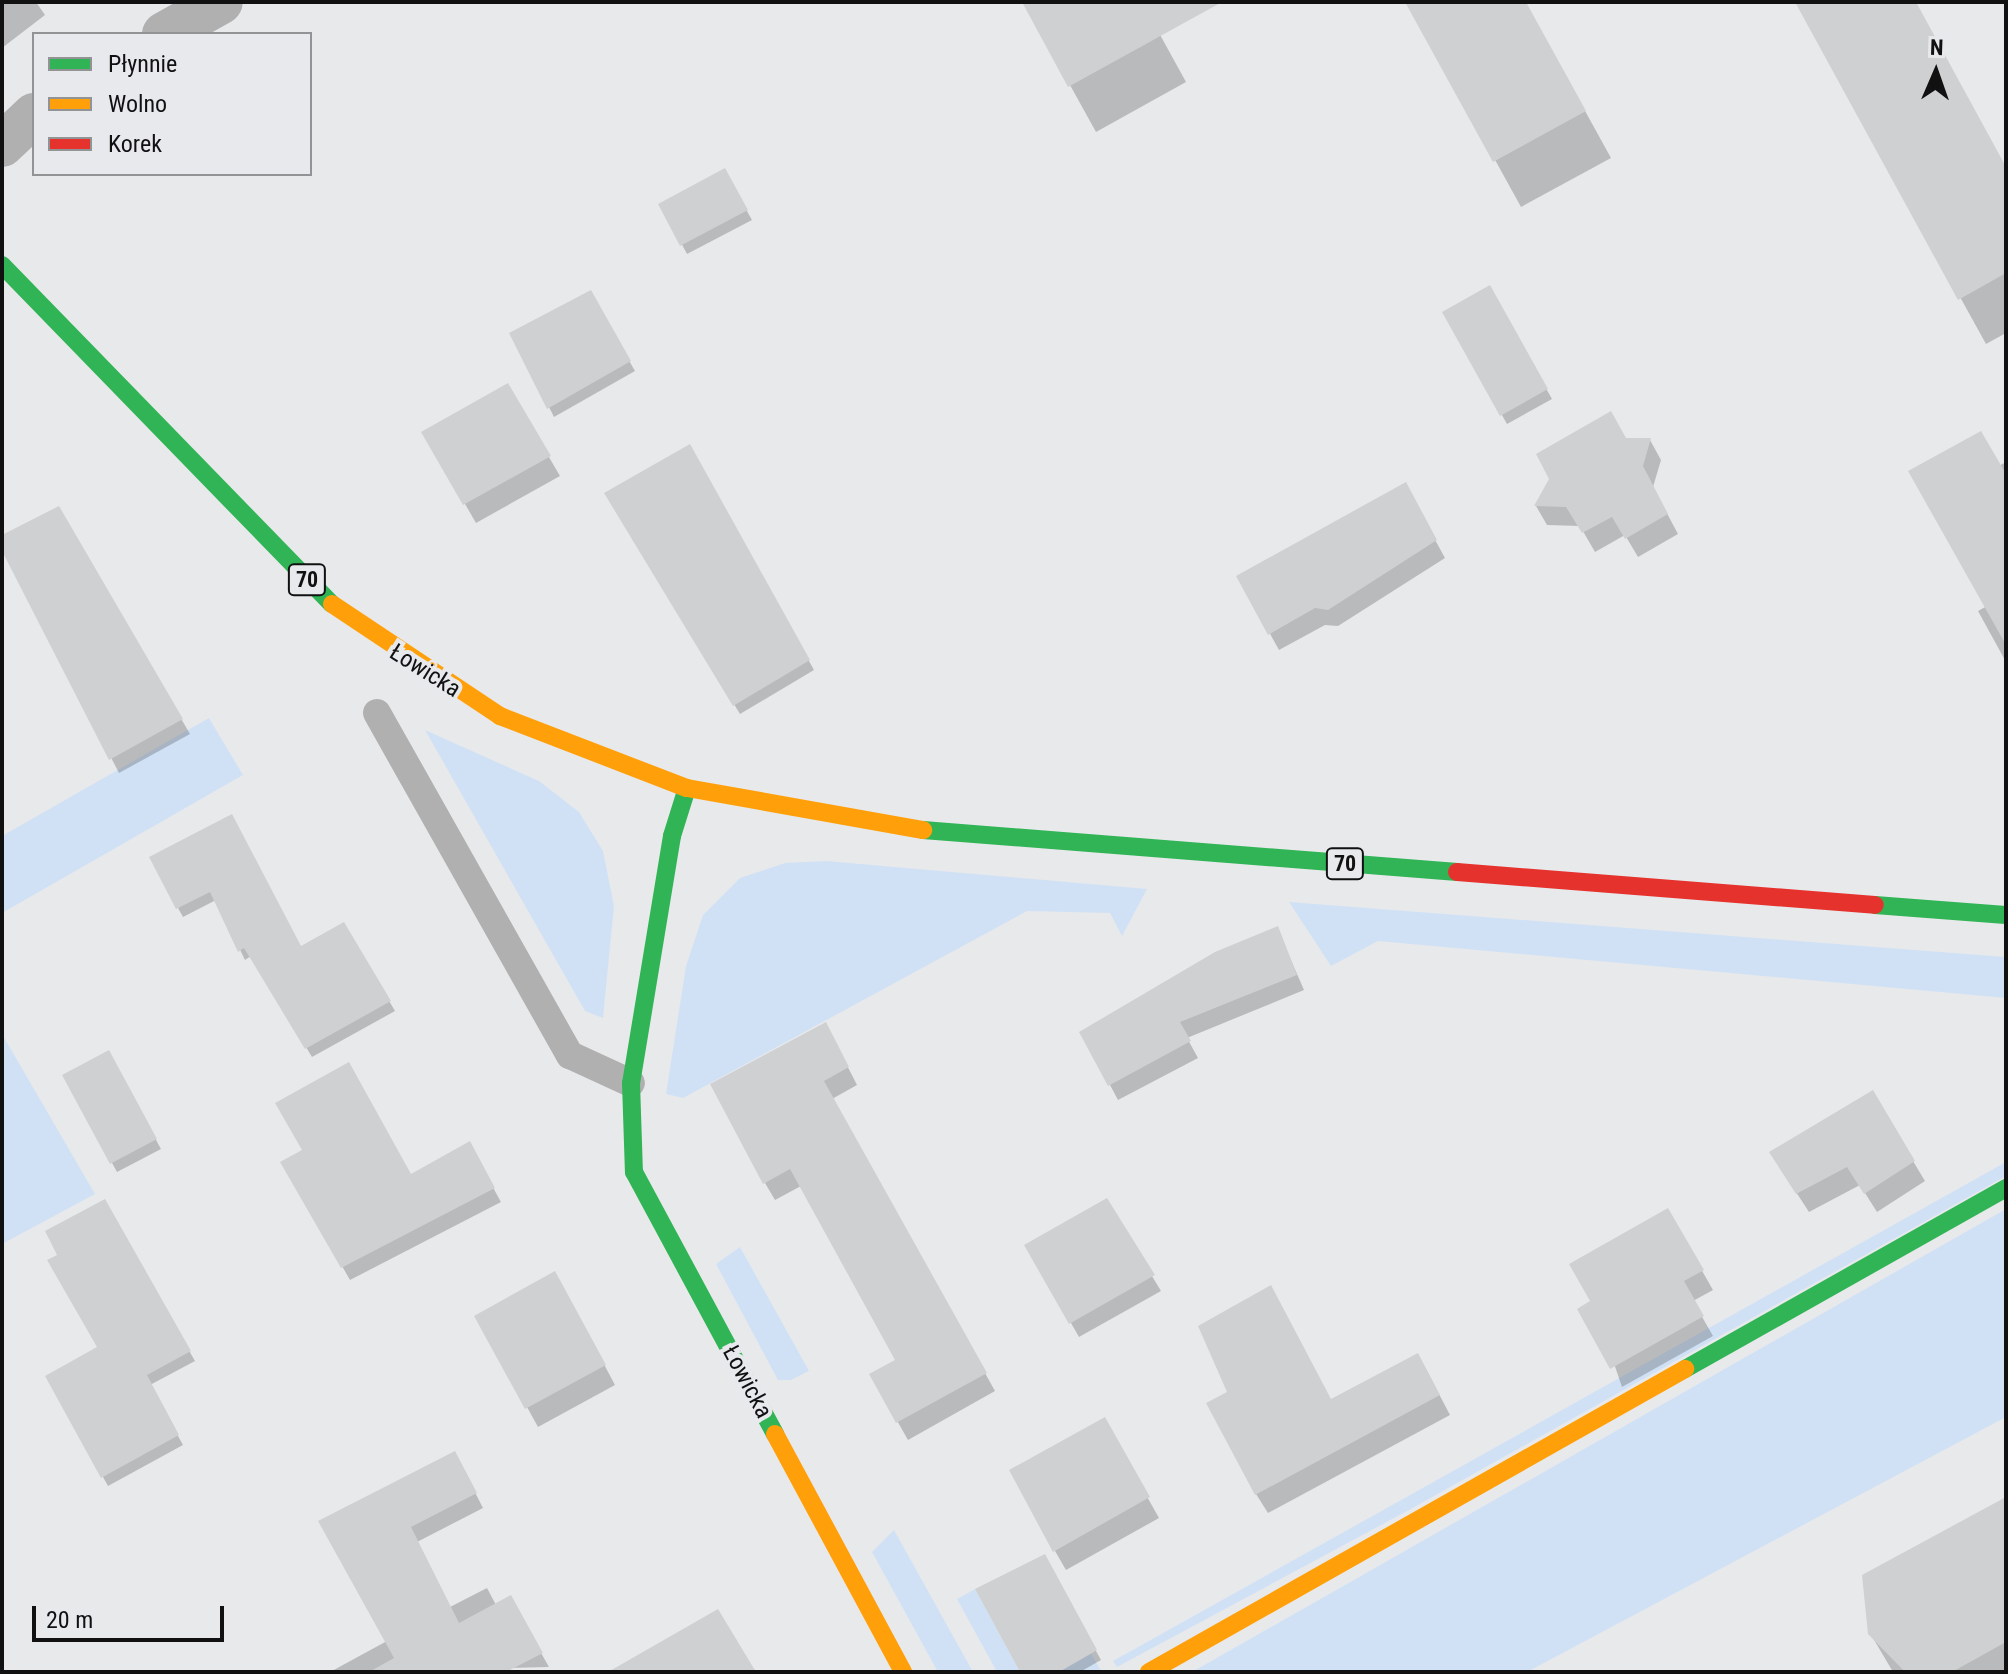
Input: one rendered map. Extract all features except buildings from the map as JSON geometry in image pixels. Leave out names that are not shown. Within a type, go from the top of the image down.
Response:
[{"type":"main road","name":"Łowicka","points":[[2,265],[346,618],[500,716],[687,788],[669,850],[631,1083],[634,1172],[903,1672]]},
{"type":"main road","name":"70","points":[[687,788],[876,826],[2006,915]]},
{"type":"main road","points":[[1149,1672],[2006,1188]]},
{"type":"street","points":[[168,32],[221,2]]},
{"type":"street","points":[[2,145],[32,117]]},
{"type":"lane","points":[[377,713],[570,1055],[631,1083]]},
{"type":"shaded area","points":[[209,718],[243,775],[2,913],[2,836]]},
{"type":"shaded area","points":[[425,730],[539,781],[579,812],[603,851],[614,906],[603,1018],[585,1011]]},
{"type":"shaded area","points":[[826,861],[1147,889],[1122,936],[1110,913],[1027,911],[683,1098],[666,1094],[686,966],[703,915],[740,878],[785,863]]},
{"type":"shaded area","points":[[1289,902],[2006,957],[2006,998],[1378,941],[1331,966]]},
{"type":"shaded area","points":[[2,1034],[95,1194],[2,1244]]},
{"type":"shaded area","points":[[2006,1162],[2006,1176],[1409,1510],[1117,1667],[1113,1661]]},
{"type":"shaded area","points":[[2006,1209],[2006,1417],[1527,1672],[1192,1672]]},
{"type":"shaded area","points":[[740,1247],[809,1371],[791,1380],[778,1380],[716,1264]]},
{"type":"shaded area","points":[[894,1530],[973,1672],[938,1672],[872,1552]]},
{"type":"shaded area","points":[[975,1589],[1020,1672],[997,1672],[957,1599]]},
{"type":"shaded area","points":[[1091,1654],[1102,1672],[1059,1672]]},
{"type":"traffic: fast","points":[[2,265],[332,604]]},
{"type":"traffic: fast","points":[[687,788],[672,836],[631,1083],[634,1172],[775,1434]]},
{"type":"traffic: fast","points":[[923,830],[1457,872]]},
{"type":"traffic: fast","points":[[1875,905],[2006,915]]},
{"type":"traffic: fast","points":[[1685,1369],[2006,1188]]},
{"type":"traffic: slow","points":[[332,604],[500,716],[687,788],[923,830]]},
{"type":"traffic: slow","points":[[1149,1672],[1685,1369]]},
{"type":"traffic: slow","points":[[775,1434],[903,1672]]},
{"type":"traffic: jam","points":[[1457,872],[1875,905]]}]
